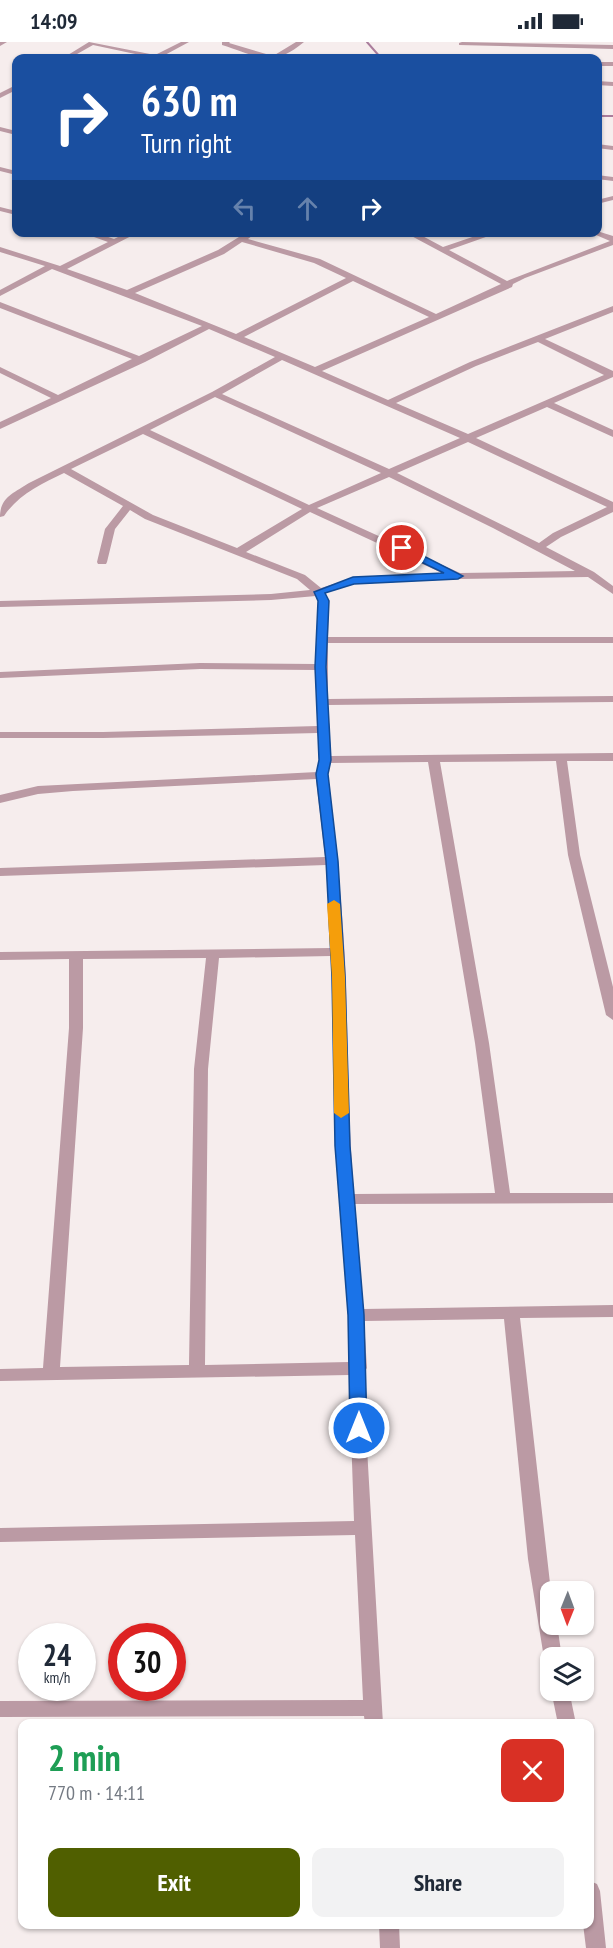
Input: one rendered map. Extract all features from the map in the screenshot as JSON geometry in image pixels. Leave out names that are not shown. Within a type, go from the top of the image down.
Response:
[{"type":"street","points":[[0,45],[4,42]]},
{"type":"street","points":[[166,54],[186,42]]},
{"type":"street","points":[[227,42],[224,44],[259,54]]},
{"type":"street","points":[[280,54],[301,42]]},
{"type":"street","points":[[73,54],[93,43],[141,54]]},
{"type":"street","points":[[460,44],[613,47]]},
{"type":"street","points":[[100,237],[115,242]]},
{"type":"street","points":[[0,293],[125,237]]},
{"type":"street","points":[[126,294],[221,252],[247,237]]},
{"type":"street","points":[[417,237],[509,285]]},
{"type":"street","points":[[441,250],[481,237]]},
{"type":"street","points":[[243,240],[309,258],[354,277],[435,317]]},
{"type":"street","points":[[314,370],[509,285],[522,276],[613,241]]},
{"type":"street","points":[[0,249],[56,267],[314,370],[470,437],[613,507]]},
{"type":"street","points":[[235,338],[354,277]]},
{"type":"street","points":[[0,305],[142,360]]},
{"type":"street","points":[[389,403],[537,338],[613,309]]},
{"type":"street","points":[[0,426],[207,327]]},
{"type":"street","points":[[537,338],[612,375]]},
{"type":"street","points":[[0,514],[8,502],[32,485],[214,394],[281,357]]},
{"type":"street","points":[[0,370],[58,398]]},
{"type":"street","points":[[238,552],[310,508],[612,375]]},
{"type":"street","points":[[214,394],[387,473],[540,547],[590,574],[613,591]]},
{"type":"street","points":[[548,404],[613,434]]},
{"type":"street","points":[[141,429],[458,576]]},
{"type":"street","points":[[0,1709],[373,1716],[363,1528],[356,1315],[340,1076],[339,977],[332,861],[323,767],[321,667],[324,601],[319,592],[301,577],[149,517],[64,469]]},
{"type":"street","points":[[102,561],[110,530],[129,505]]},
{"type":"street","points":[[540,547],[556,535],[613,507]]},
{"type":"street","points":[[0,604],[271,597],[319,592],[353,581],[458,576],[590,574]]},
{"type":"street","points":[[322,640],[613,640]]},
{"type":"street","points":[[0,675],[200,666],[321,667]]},
{"type":"street","points":[[322,702],[613,699]]},
{"type":"street","points":[[0,735],[103,735],[324,729]]},
{"type":"street","points":[[0,799],[39,790],[323,767],[434,760],[613,757]]},
{"type":"street","points":[[561,758],[574,855],[613,1015]]},
{"type":"street","points":[[434,760],[482,1044],[503,1199]]},
{"type":"street","points":[[0,872],[332,861]]},
{"type":"street","points":[[0,957],[336,952]]},
{"type":"street","points":[[197,1370],[201,1070],[213,955]]},
{"type":"street","points":[[51,1374],[76,1028],[76,957]]},
{"type":"street","points":[[347,1199],[613,1198]]},
{"type":"street","points":[[356,1315],[613,1311]]},
{"type":"street","points":[[511,1313],[537,1559],[550,1647]]},
{"type":"street","points":[[0,1375],[358,1368]]},
{"type":"street","points":[[0,1535],[363,1528]]},
{"type":"street","points":[[562,1701],[566,1719]]},
{"type":"street","points":[[389,1929],[390,1948]]},
{"type":"street","points":[[594,1929],[596,1948]]},
{"type":"waterway","points":[[367,42],[378,54]]},
{"type":"waterway","points":[[602,116],[613,116]]},
{"type":"slow traffic","points":[[334,904],[339,977],[341,1113]]},
{"type":"route","points":[[359,1428],[356,1315],[343,1146],[339,977],[328,808],[322,774],[325,760],[321,667],[324,601],[319,592],[353,581],[458,576],[402,548]]}]
